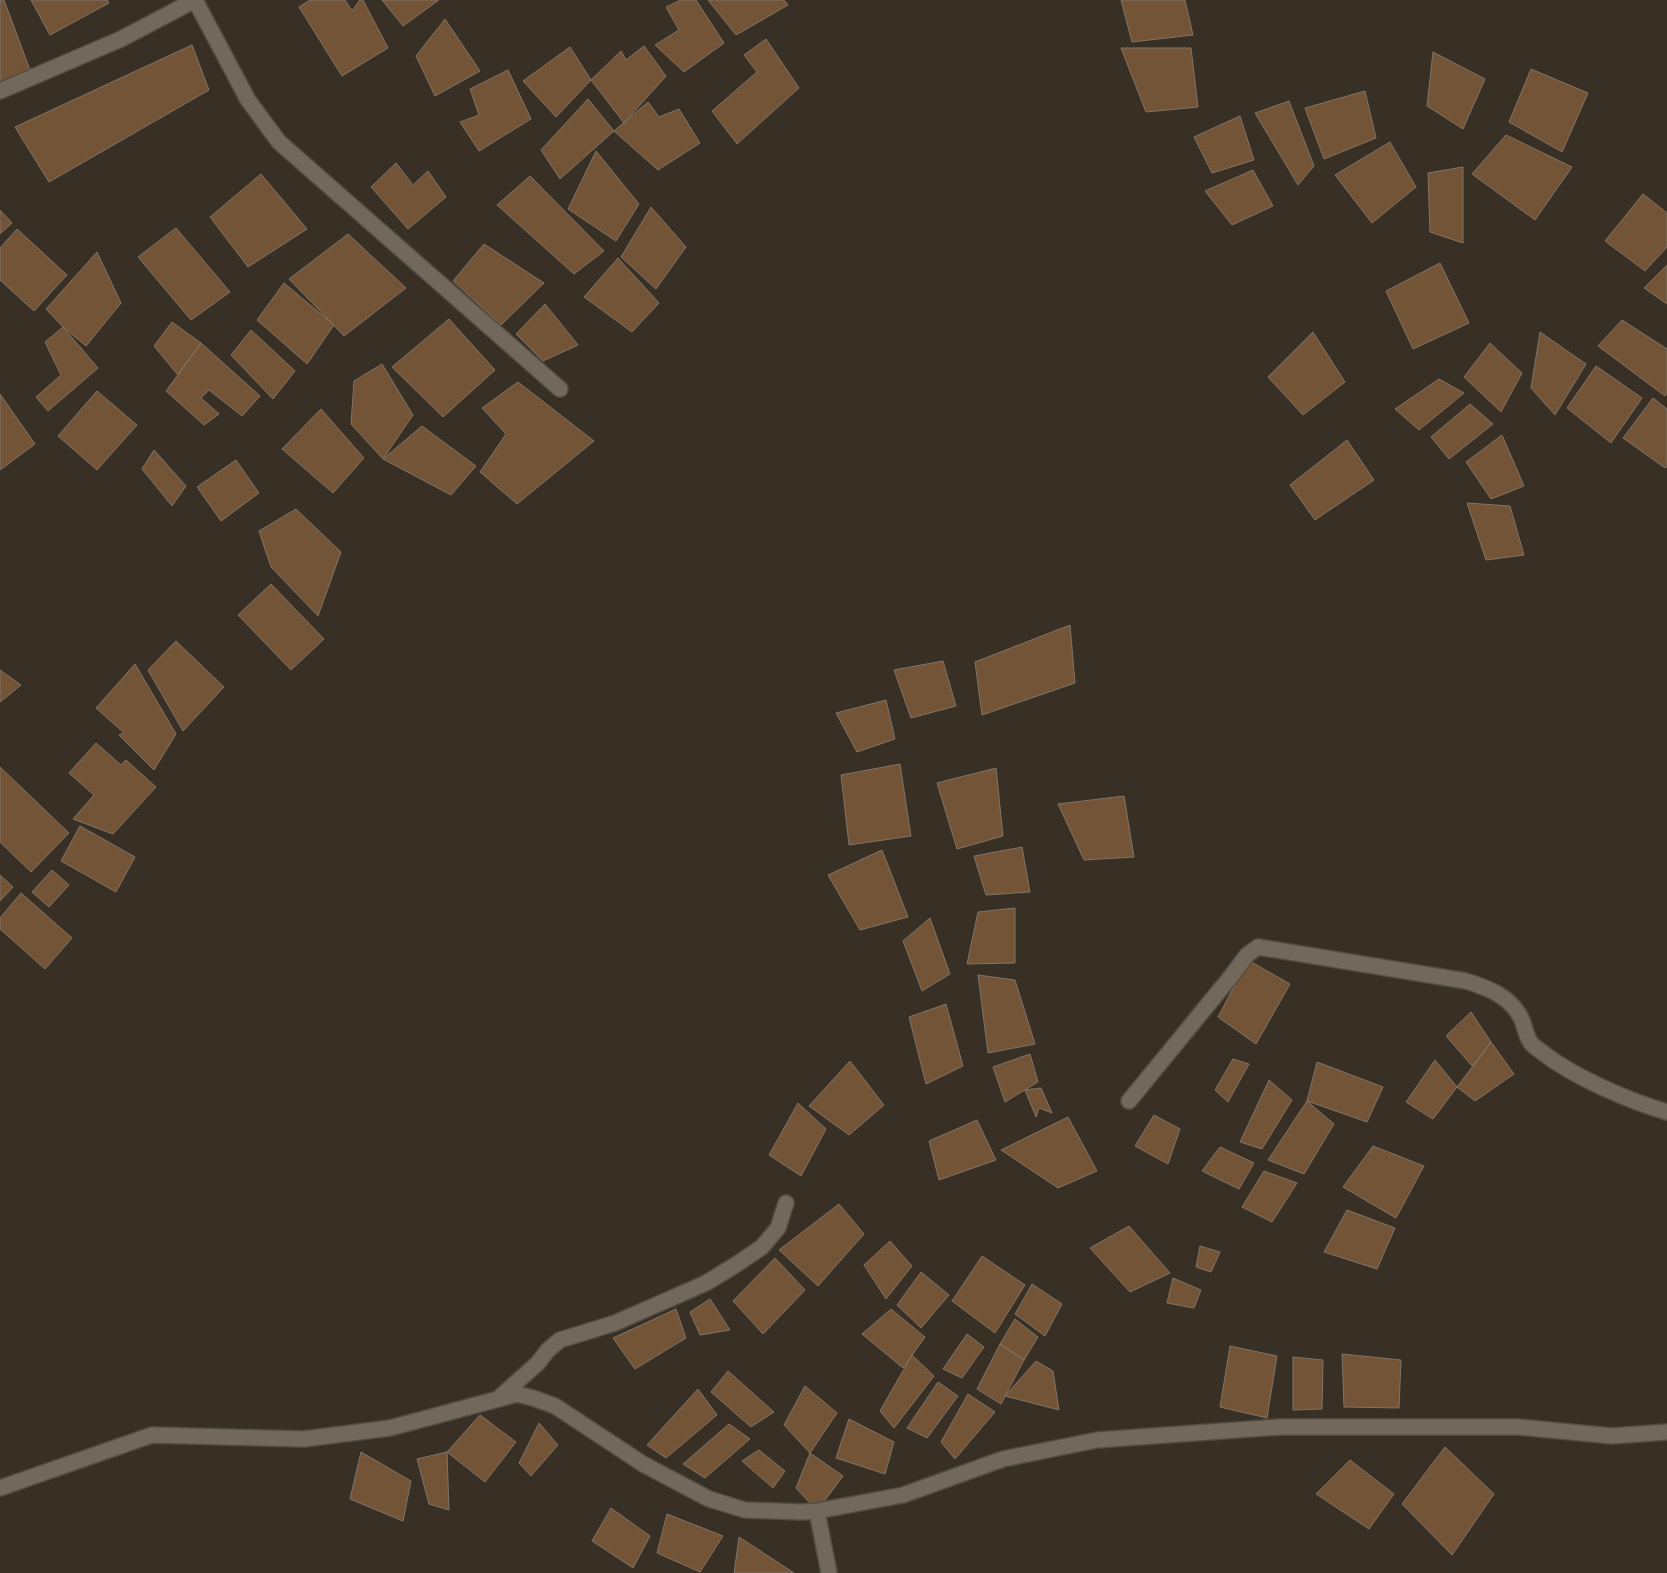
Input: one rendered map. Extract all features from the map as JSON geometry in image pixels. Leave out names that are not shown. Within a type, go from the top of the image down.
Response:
[{"type":"street","points":[[0,91],[121,39],[195,0],[248,100],[280,142],[560,389]]},
{"type":"street","points":[[1130,1101],[1247,955],[1258,947],[1466,981],[1489,988],[1506,998],[1521,1017],[1530,1042],[1556,1063],[1649,1107],[1667,1112]]},
{"type":"street","points":[[498,1399],[560,1340],[615,1323],[706,1283],[762,1247],[778,1228],[786,1203]]},
{"type":"street","points":[[0,1488],[152,1435],[304,1439],[390,1428],[516,1394],[555,1406],[642,1464],[708,1499],[745,1510],[817,1511],[903,1495],[1003,1459],[1097,1440],[1280,1427],[1519,1427],[1612,1436],[1667,1432]]},
{"type":"street","points":[[817,1511],[829,1573]]},
{"type":"building","points":[[0,0],[4,0],[30,70],[0,84]]},
{"type":"building","points":[[31,0],[107,0],[109,3],[50,35]]},
{"type":"building","points":[[310,0],[345,0],[352,11],[360,0],[363,0],[388,48],[342,76],[299,7]]},
{"type":"building","points":[[382,0],[439,0],[403,26]]},
{"type":"building","points":[[681,0],[696,0],[724,43],[684,72],[655,45],[679,30],[666,7]]},
{"type":"building","points":[[708,0],[784,0],[788,5],[736,35]]},
{"type":"building","points":[[1121,0],[1185,0],[1193,35],[1132,42]]},
{"type":"building","points":[[445,19],[480,71],[435,96],[416,56]]},
{"type":"building","points":[[766,39],[799,88],[737,144],[712,111],[757,72],[744,55]]},
{"type":"building","points":[[192,45],[209,90],[49,182],[15,127]]},
{"type":"building","points":[[644,46],[666,76],[624,123],[591,80],[621,51],[626,60]]},
{"type":"building","points":[[570,47],[591,80],[556,117],[523,81]]},
{"type":"building","points":[[1121,48],[1191,48],[1198,107],[1146,112]]},
{"type":"building","points":[[1433,52],[1485,79],[1463,129],[1427,106]]},
{"type":"building","points":[[1531,69],[1588,93],[1562,152],[1509,122]]},
{"type":"building","points":[[508,70],[531,119],[479,151],[460,122],[479,115],[470,89]]},
{"type":"building","points":[[1365,91],[1376,138],[1324,159],[1305,108]]},
{"type":"building","points":[[588,99],[614,131],[560,179],[541,150]]},
{"type":"building","points":[[1289,101],[1314,166],[1298,185],[1255,113]]},
{"type":"building","points":[[648,102],[659,117],[679,109],[700,143],[658,170],[614,131]]},
{"type":"building","points":[[1240,116],[1254,160],[1212,173],[1194,137]]},
{"type":"building","points":[[1506,135],[1572,167],[1535,220],[1472,174]]},
{"type":"building","points":[[1390,142],[1416,187],[1372,223],[1335,175]]},
{"type":"building","points":[[596,151],[639,204],[616,241],[568,209]]},
{"type":"building","points":[[396,163],[413,185],[428,171],[446,197],[408,229],[371,187]]},
{"type":"building","points":[[1463,167],[1463,243],[1430,232],[1428,173]]},
{"type":"building","points":[[1253,170],[1273,206],[1232,225],[1205,191]]},
{"type":"building","points":[[261,174],[307,229],[248,267],[210,217]]},
{"type":"building","points":[[530,176],[604,251],[574,274],[497,205]]},
{"type":"building","points":[[1643,194],[1667,213],[1667,247],[1645,271],[1605,241]]},
{"type":"building","points":[[651,207],[686,247],[656,289],[621,257]]},
{"type":"building","points":[[0,210],[12,223],[0,234]]},
{"type":"building","points":[[176,228],[230,292],[191,320],[138,257]]},
{"type":"building","points":[[17,229],[67,275],[34,311],[0,280],[0,248]]},
{"type":"building","points":[[348,234],[406,288],[344,336],[289,279]]},
{"type":"building","points":[[484,244],[544,283],[501,325],[453,281]]},
{"type":"building","points":[[97,252],[121,303],[86,346],[63,327],[46,309]]},
{"type":"building","points":[[618,258],[659,303],[632,332],[584,297]]},
{"type":"building","points":[[1440,263],[1469,323],[1413,349],[1386,291]]},
{"type":"building","points":[[1667,265],[1667,304],[1644,288]]},
{"type":"building","points":[[284,283],[334,325],[307,364],[257,320]]},
{"type":"building","points":[[545,304],[578,345],[543,361],[516,334]]},
{"type":"building","points":[[449,319],[495,370],[443,417],[392,367]]},
{"type":"building","points":[[1622,320],[1667,349],[1667,393],[1665,396],[1598,346]]},
{"type":"building","points":[[172,322],[201,343],[178,375],[154,346]]},
{"type":"building","points":[[63,327],[98,368],[48,411],[36,397],[61,375],[45,342]]},
{"type":"building","points":[[251,330],[295,371],[273,399],[231,355]]},
{"type":"building","points":[[1313,332],[1345,382],[1303,415],[1268,377]]},
{"type":"building","points":[[1540,332],[1586,364],[1555,415],[1531,388]]},
{"type":"building","points":[[201,343],[260,396],[242,416],[209,390],[201,398],[219,414],[204,425],[166,391]]},
{"type":"building","points":[[1490,343],[1522,373],[1501,412],[1464,377]]},
{"type":"building","points":[[382,364],[413,415],[383,459],[351,424],[354,381]]},
{"type":"building","points":[[1596,366],[1642,398],[1611,443],[1567,408]]},
{"type":"building","points":[[1439,379],[1464,393],[1419,430],[1395,409]]},
{"type":"building","points":[[518,382],[594,441],[517,504],[480,472],[506,434],[482,408]]},
{"type":"building","points":[[97,391],[137,425],[97,470],[58,436]]},
{"type":"building","points":[[0,394],[35,444],[0,470]]},
{"type":"building","points":[[1653,398],[1667,409],[1667,466],[1665,468],[1623,438]]},
{"type":"building","points":[[1470,404],[1493,424],[1449,459],[1431,437]]},
{"type":"building","points":[[321,409],[364,458],[333,493],[282,449]]},
{"type":"building","points":[[422,426],[476,466],[451,495],[383,459]]},
{"type":"building","points":[[1502,435],[1524,486],[1491,499],[1466,462]]},
{"type":"building","points":[[1347,440],[1374,480],[1315,520],[1290,485]]},
{"type":"building","points":[[154,450],[186,486],[172,506],[142,469]]},
{"type":"building","points":[[236,460],[259,493],[221,521],[197,487]]},
{"type":"building","points":[[1467,503],[1510,506],[1524,555],[1486,560]]},
{"type":"building","points":[[296,509],[341,552],[318,616],[271,567],[259,531]]},
{"type":"building","points":[[271,584],[324,639],[291,670],[238,615]]},
{"type":"building","points":[[1070,625],[1075,683],[982,715],[975,662]]},
{"type":"building","points":[[176,641],[224,687],[183,731],[148,670]]},
{"type":"building","points":[[943,661],[956,706],[911,718],[894,670]]},
{"type":"building","points":[[135,664],[176,734],[154,770],[119,735],[124,733],[96,708]]},
{"type":"building","points":[[0,670],[21,685],[0,702]]},
{"type":"building","points":[[886,700],[895,739],[857,752],[836,713]]},
{"type":"building","points":[[96,743],[121,765],[126,760],[156,787],[113,834],[73,819],[94,795],[69,773]]},
{"type":"building","points":[[900,764],[911,836],[849,845],[841,775]]},
{"type":"building","points":[[0,767],[69,833],[31,872],[0,842]]},
{"type":"building","points":[[996,768],[1003,836],[957,849],[937,783]]},
{"type":"building","points":[[1124,796],[1134,857],[1084,860],[1058,804]]},
{"type":"building","points":[[80,826],[135,857],[116,892],[61,861]]},
{"type":"building","points":[[1022,847],[1030,892],[986,895],[974,856]]},
{"type":"building","points":[[882,850],[908,917],[860,930],[828,875]]},
{"type":"building","points":[[52,870],[69,885],[49,907],[32,892]]},
{"type":"building","points":[[0,875],[13,887],[0,901]]},
{"type":"building","points":[[21,893],[72,938],[45,969],[0,929],[0,918]]},
{"type":"building","points":[[1015,908],[1015,963],[967,964],[978,912]]},
{"type":"building","points":[[930,918],[950,974],[922,991],[903,941]]},
{"type":"building","points":[[1248,960],[1290,984],[1256,1044],[1218,1017]]},
{"type":"building","points":[[978,975],[1015,980],[1035,1044],[988,1053]]},
{"type":"building","points":[[946,1004],[963,1066],[926,1084],[909,1017]]},
{"type":"building","points":[[1471,1012],[1491,1042],[1473,1067],[1446,1036]]},
{"type":"building","points":[[1491,1042],[1514,1074],[1475,1101],[1457,1087]]},
{"type":"building","points":[[1030,1054],[1038,1082],[1005,1102],[993,1067]]},
{"type":"building","points":[[1233,1059],[1249,1064],[1228,1102],[1215,1090]]},
{"type":"building","points":[[1435,1060],[1457,1087],[1433,1119],[1406,1102]]},
{"type":"building","points":[[850,1061],[884,1105],[849,1135],[809,1106]]},
{"type":"building","points":[[1317,1062],[1383,1087],[1367,1122],[1307,1101]]},
{"type":"building","points":[[1269,1080],[1292,1100],[1262,1149],[1240,1142]]},
{"type":"building","points":[[1041,1088],[1052,1113],[1039,1108],[1036,1117],[1025,1090]]},
{"type":"building","points":[[1307,1101],[1334,1124],[1304,1174],[1268,1160]]},
{"type":"building","points":[[798,1103],[826,1129],[801,1176],[769,1155]]},
{"type":"building","points":[[1154,1115],[1180,1129],[1168,1164],[1135,1146]]},
{"type":"building","points":[[1068,1117],[1097,1171],[1058,1188],[1001,1150]]},
{"type":"building","points":[[977,1120],[996,1160],[939,1180],[929,1141]]},
{"type":"building","points":[[1373,1146],[1424,1166],[1396,1218],[1343,1187]]},
{"type":"building","points":[[1220,1147],[1254,1163],[1239,1189],[1202,1171]]},
{"type":"building","points":[[1264,1171],[1297,1183],[1272,1222],[1242,1207]]},
{"type":"building","points":[[839,1204],[864,1234],[818,1286],[779,1250]]},
{"type":"building","points":[[1347,1210],[1395,1228],[1377,1269],[1324,1252]]},
{"type":"building","points":[[1129,1226],[1170,1273],[1130,1292],[1090,1248]]},
{"type":"building","points":[[890,1241],[912,1266],[886,1299],[864,1265]]},
{"type":"building","points":[[1200,1246],[1220,1252],[1211,1272],[1196,1267]]},
{"type":"building","points":[[982,1256],[1025,1285],[995,1333],[952,1301]]},
{"type":"building","points":[[775,1258],[805,1290],[763,1334],[733,1301]]},
{"type":"building","points":[[921,1272],[949,1295],[921,1328],[897,1305]]},
{"type":"building","points":[[1173,1278],[1201,1290],[1194,1308],[1167,1303]]},
{"type":"building","points":[[1032,1284],[1062,1304],[1045,1336],[1015,1314]]},
{"type":"building","points":[[710,1299],[730,1330],[700,1335],[690,1312]]},
{"type":"building","points":[[676,1309],[686,1338],[635,1369],[613,1338]]},
{"type":"building","points":[[891,1309],[925,1337],[903,1368],[862,1334]]},
{"type":"building","points":[[1015,1319],[1038,1337],[1024,1360],[1000,1344]]},
{"type":"building","points":[[967,1334],[984,1347],[962,1378],[943,1369]]},
{"type":"building","points":[[1000,1344],[1024,1360],[1001,1404],[977,1389]]},
{"type":"building","points":[[1230,1346],[1277,1356],[1267,1418],[1220,1407]]},
{"type":"building","points":[[1342,1354],[1401,1360],[1399,1408],[1344,1407]]},
{"type":"building","points":[[912,1355],[934,1376],[894,1428],[880,1411]]},
{"type":"building","points":[[1293,1357],[1323,1360],[1322,1409],[1293,1410]]},
{"type":"building","points":[[1036,1361],[1053,1371],[1059,1410],[1005,1396]]},
{"type":"building","points":[[728,1371],[774,1412],[751,1427],[711,1392]]},
{"type":"building","points":[[938,1382],[958,1396],[927,1438],[907,1428]]},
{"type":"building","points":[[805,1386],[837,1413],[810,1453],[784,1425]]},
{"type":"building","points":[[698,1389],[717,1415],[666,1458],[647,1445]]},
{"type":"building","points":[[968,1394],[995,1412],[955,1459],[941,1442]]},
{"type":"building","points":[[480,1415],[516,1442],[485,1482],[447,1452]]},
{"type":"building","points":[[849,1419],[894,1442],[885,1474],[836,1458]]},
{"type":"building","points":[[539,1423],[558,1445],[531,1476],[519,1463]]},
{"type":"building","points":[[729,1424],[750,1439],[705,1478],[683,1464]]},
{"type":"building","points":[[1445,1447],[1494,1494],[1452,1555],[1402,1504]]},
{"type":"building","points":[[759,1450],[785,1471],[773,1488],[742,1461]]},
{"type":"building","points":[[361,1452],[411,1481],[403,1521],[350,1499]]},
{"type":"building","points":[[447,1452],[449,1510],[429,1504],[417,1459]]},
{"type":"building","points":[[810,1453],[843,1476],[817,1511],[796,1488]]},
{"type":"building","points":[[1350,1460],[1394,1494],[1369,1529],[1316,1494]]},
{"type":"building","points":[[611,1508],[650,1536],[633,1568],[592,1541]]},
{"type":"building","points":[[667,1514],[723,1536],[700,1572],[657,1553]]},
{"type":"building","points":[[739,1537],[794,1573],[734,1573]]}]
